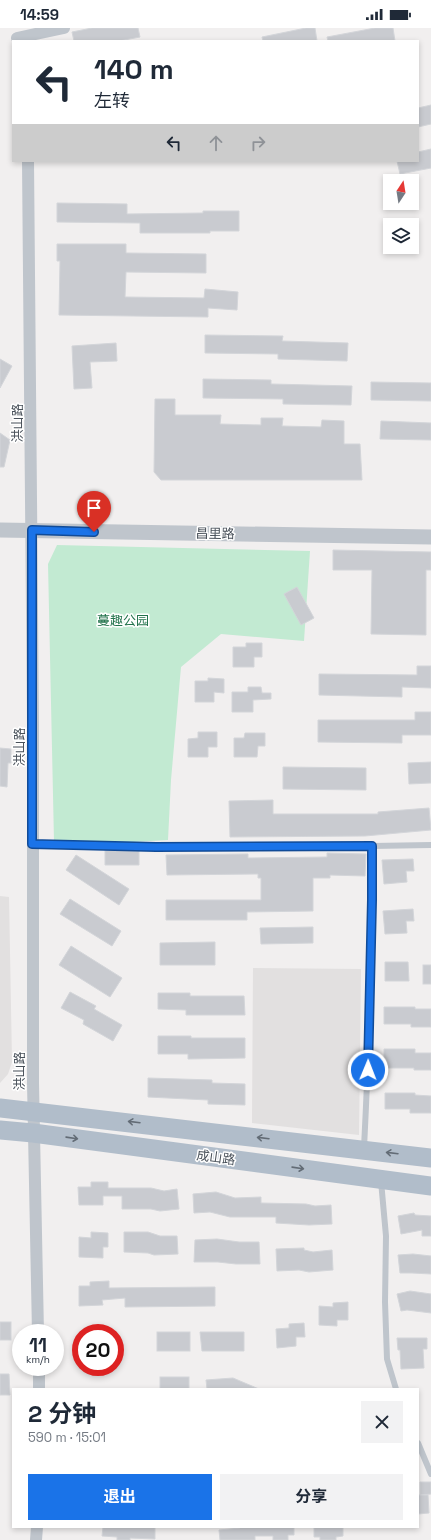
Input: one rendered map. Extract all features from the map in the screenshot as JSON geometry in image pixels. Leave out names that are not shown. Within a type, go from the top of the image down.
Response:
[{"type":"main road","name":"成山路","points":[[0,1108],[34,1110],[431,1158]]},
{"type":"main road","name":"成山路","points":[[0,1130],[33,1133],[431,1186]]},
{"type":"street","points":[[17,36],[64,28]]},
{"type":"street","name":"洪山路","points":[[28,162],[32,530],[32,844],[34,891],[33,1133],[38,1324]]},
{"type":"street","name":"昌里路","points":[[0,530],[172,533],[204,532],[431,537]]},
{"type":"street","points":[[39,1376],[39,1388]]},
{"type":"street","points":[[36,1540],[37,1528]]},
{"type":"lane","points":[[32,844],[156,847],[431,845]]},
{"type":"lane","points":[[364,1150],[368,1070],[372,846]]},
{"type":"lane","points":[[381,1180],[386,1236],[385,1302],[387,1358],[396,1388]]},
{"type":"lane","points":[[419,1445],[431,1474]]},
{"type":"shaded area","points":[[0,896],[9,897],[12,1062],[8,1074],[0,1083]]},
{"type":"shaded area","points":[[253,968],[361,969],[359,1135],[252,1123]]},
{"type":"green space","name":"蔓趣公园","points":[[57,545],[310,551],[304,641],[221,634],[181,667],[171,780],[168,840],[96,844],[54,841],[48,564]]},
{"type":"building","points":[[92,28],[138,28],[140,37],[124,40],[74,40],[72,32]]},
{"type":"building","points":[[306,28],[315,28],[317,40],[263,40],[262,37]]},
{"type":"building","points":[[375,28],[393,28],[395,40],[328,40],[327,37]]},
{"type":"building","points":[[431,105],[431,124],[419,127],[419,108]]},
{"type":"building","points":[[431,149],[431,168],[400,174],[397,162],[419,162],[419,152]]},
{"type":"building","points":[[57,203],[127,204],[127,214],[239,211],[239,231],[210,231],[210,233],[140,233],[140,223],[57,222]]},
{"type":"building","points":[[57,244],[126,244],[126,253],[206,254],[206,273],[126,272],[125,297],[204,298],[205,289],[238,292],[237,310],[208,308],[208,317],[59,315],[60,261],[57,261]]},
{"type":"building","points":[[205,335],[283,336],[282,341],[348,343],[347,361],[278,359],[278,354],[205,353]]},
{"type":"building","points":[[116,343],[117,361],[90,362],[92,388],[74,389],[72,346]]},
{"type":"building","points":[[0,359],[12,366],[0,388]]},
{"type":"building","points":[[203,379],[271,380],[271,384],[352,386],[351,405],[283,404],[283,399],[203,398]]},
{"type":"building","points":[[371,382],[431,383],[431,401],[371,400]]},
{"type":"building","points":[[155,399],[175,399],[175,415],[221,415],[220,424],[261,425],[261,418],[283,418],[282,426],[321,427],[322,420],[344,421],[344,444],[360,444],[362,480],[161,480],[154,472]]},
{"type":"building","points":[[381,421],[431,423],[431,440],[380,439]]},
{"type":"building","points":[[0,433],[10,440],[4,467],[0,467]]},
{"type":"building","points":[[333,550],[431,552],[431,570],[426,570],[426,635],[371,634],[372,570],[333,570]]},
{"type":"building","points":[[297,587],[314,618],[301,625],[284,594]]},
{"type":"building","points":[[246,643],[262,643],[262,657],[254,657],[254,667],[233,667],[233,647],[246,647]]},
{"type":"building","points":[[417,666],[431,666],[431,688],[402,687],[402,697],[319,695],[319,674],[417,675]]},
{"type":"building","points":[[208,678],[224,679],[224,693],[214,692],[214,702],[195,702],[195,681],[208,681]]},
{"type":"building","points":[[248,687],[261,687],[262,693],[271,693],[271,699],[253,700],[253,712],[232,712],[232,692],[248,692]]},
{"type":"building","points":[[415,712],[431,712],[431,735],[402,735],[402,743],[318,742],[318,720],[415,720]]},
{"type":"building","points":[[198,732],[217,732],[217,747],[208,747],[208,757],[188,757],[188,739],[198,738]]},
{"type":"building","points":[[245,733],[265,733],[265,746],[258,746],[257,757],[234,757],[234,738],[244,738]]},
{"type":"building","points":[[0,748],[11,749],[11,763],[8,763],[7,787],[0,786]]},
{"type":"building","points":[[431,762],[431,783],[409,784],[408,763]]},
{"type":"building","points":[[283,767],[366,768],[366,790],[283,789]]},
{"type":"building","points":[[273,800],[273,814],[378,814],[378,812],[429,808],[431,830],[365,836],[230,837],[229,801]]},
{"type":"building","points":[[105,850],[139,851],[139,865],[105,865]]},
{"type":"building","points":[[327,853],[366,854],[365,876],[330,875],[330,878],[313,878],[313,911],[247,912],[247,920],[166,920],[166,900],[261,900],[261,878],[258,878],[258,874],[167,875],[166,855],[248,854],[248,858],[327,857]]},
{"type":"building","points":[[76,855],[129,889],[119,905],[66,870]]},
{"type":"building","points":[[413,859],[414,871],[406,871],[407,882],[384,884],[382,860]]},
{"type":"building","points":[[70,899],[121,931],[112,946],[60,914]]},
{"type":"building","points":[[413,909],[414,921],[406,921],[407,933],[385,934],[383,911]]},
{"type":"building","points":[[313,927],[313,943],[261,944],[260,928]]},
{"type":"building","points":[[215,942],[215,965],[160,965],[160,943]]},
{"type":"building","points":[[71,946],[122,978],[110,997],[59,965]]},
{"type":"building","points":[[385,962],[408,962],[409,981],[385,981]]},
{"type":"building","points":[[423,965],[431,965],[431,984],[423,984]]},
{"type":"building","points":[[70,992],[96,1006],[94,1009],[122,1025],[113,1041],[83,1024],[84,1020],[61,1008]]},
{"type":"building","points":[[158,993],[190,993],[190,996],[244,996],[245,1015],[186,1015],[186,1010],[158,1009]]},
{"type":"building","points":[[384,1007],[415,1007],[415,1009],[431,1009],[431,1027],[411,1027],[411,1024],[384,1024]]},
{"type":"building","points":[[158,1036],[191,1036],[191,1038],[245,1038],[245,1058],[188,1059],[188,1054],[158,1054]]},
{"type":"building","points":[[384,1049],[415,1049],[415,1053],[431,1053],[431,1070],[414,1070],[414,1068],[384,1068]]},
{"type":"building","points":[[148,1078],[212,1080],[212,1083],[245,1084],[245,1105],[208,1104],[208,1100],[148,1097]]},
{"type":"building","points":[[385,1093],[415,1093],[415,1095],[431,1096],[431,1113],[410,1113],[410,1109],[385,1109]]},
{"type":"building","points":[[91,1182],[108,1182],[108,1188],[151,1188],[164,1191],[177,1189],[179,1209],[160,1211],[151,1209],[122,1209],[122,1196],[103,1196],[103,1205],[79,1205],[78,1187],[91,1187]]},
{"type":"building","points":[[216,1192],[235,1198],[261,1197],[261,1203],[306,1204],[315,1206],[331,1205],[332,1224],[309,1225],[276,1223],[276,1217],[230,1217],[210,1212],[194,1213],[193,1194]]},
{"type":"building","points":[[414,1213],[415,1215],[431,1216],[431,1236],[422,1236],[422,1230],[401,1234],[398,1216]]},
{"type":"building","points":[[91,1232],[108,1233],[108,1247],[103,1247],[103,1258],[79,1257],[79,1237],[91,1238]]},
{"type":"building","points":[[124,1232],[148,1232],[160,1236],[177,1236],[178,1254],[154,1255],[148,1253],[124,1252]]},
{"type":"building","points":[[217,1239],[239,1242],[259,1242],[260,1264],[194,1262],[195,1240]]},
{"type":"building","points":[[304,1248],[304,1250],[313,1252],[332,1250],[333,1270],[309,1272],[299,1270],[277,1271],[276,1249]]},
{"type":"building","points":[[413,1254],[431,1256],[431,1274],[400,1273],[398,1255]]},
{"type":"building","points":[[109,1281],[109,1288],[215,1287],[215,1306],[125,1307],[125,1298],[102,1300],[103,1305],[79,1306],[79,1286],[90,1286],[90,1282]]},
{"type":"building","points":[[410,1291],[431,1294],[431,1313],[407,1310],[401,1311],[397,1294]]},
{"type":"building","points":[[348,1302],[348,1320],[337,1320],[337,1326],[319,1325],[319,1306],[333,1307],[333,1303]]},
{"type":"building","points":[[0,1322],[11,1322],[11,1340],[0,1340]]},
{"type":"building","points":[[304,1323],[305,1337],[296,1337],[296,1346],[277,1348],[276,1329],[289,1328],[289,1324]]},
{"type":"building","points":[[157,1332],[190,1332],[190,1351],[157,1351]]},
{"type":"building","points":[[200,1332],[244,1332],[244,1351],[202,1351]]},
{"type":"building","points":[[397,1338],[427,1338],[427,1349],[423,1349],[424,1368],[401,1369],[400,1350],[398,1350]]},
{"type":"building","points":[[0,1374],[9,1374],[10,1395],[0,1395]]},
{"type":"building","points":[[160,1377],[189,1377],[189,1388],[160,1388]]},
{"type":"building","points":[[233,1378],[257,1388],[207,1388],[206,1380]]},
{"type":"building","points":[[420,1482],[431,1482],[431,1494],[420,1495]]},
{"type":"building","points":[[419,1495],[428,1495],[429,1513],[419,1514]]},
{"type":"building","points":[[103,1528],[155,1528],[155,1539],[130,1538],[130,1540],[117,1540],[117,1537],[102,1536]]},
{"type":"building","points":[[240,1528],[294,1528],[294,1535],[288,1535],[288,1540],[273,1540],[273,1536],[255,1536],[255,1540],[220,1540],[219,1530]]},
{"type":"building","points":[[314,1528],[343,1528],[343,1536],[336,1537],[336,1540],[320,1540],[320,1537],[314,1537]]},
{"type":"route","points":[[94,532],[32,530],[32,844],[156,847],[372,846],[368,1070]]}]
